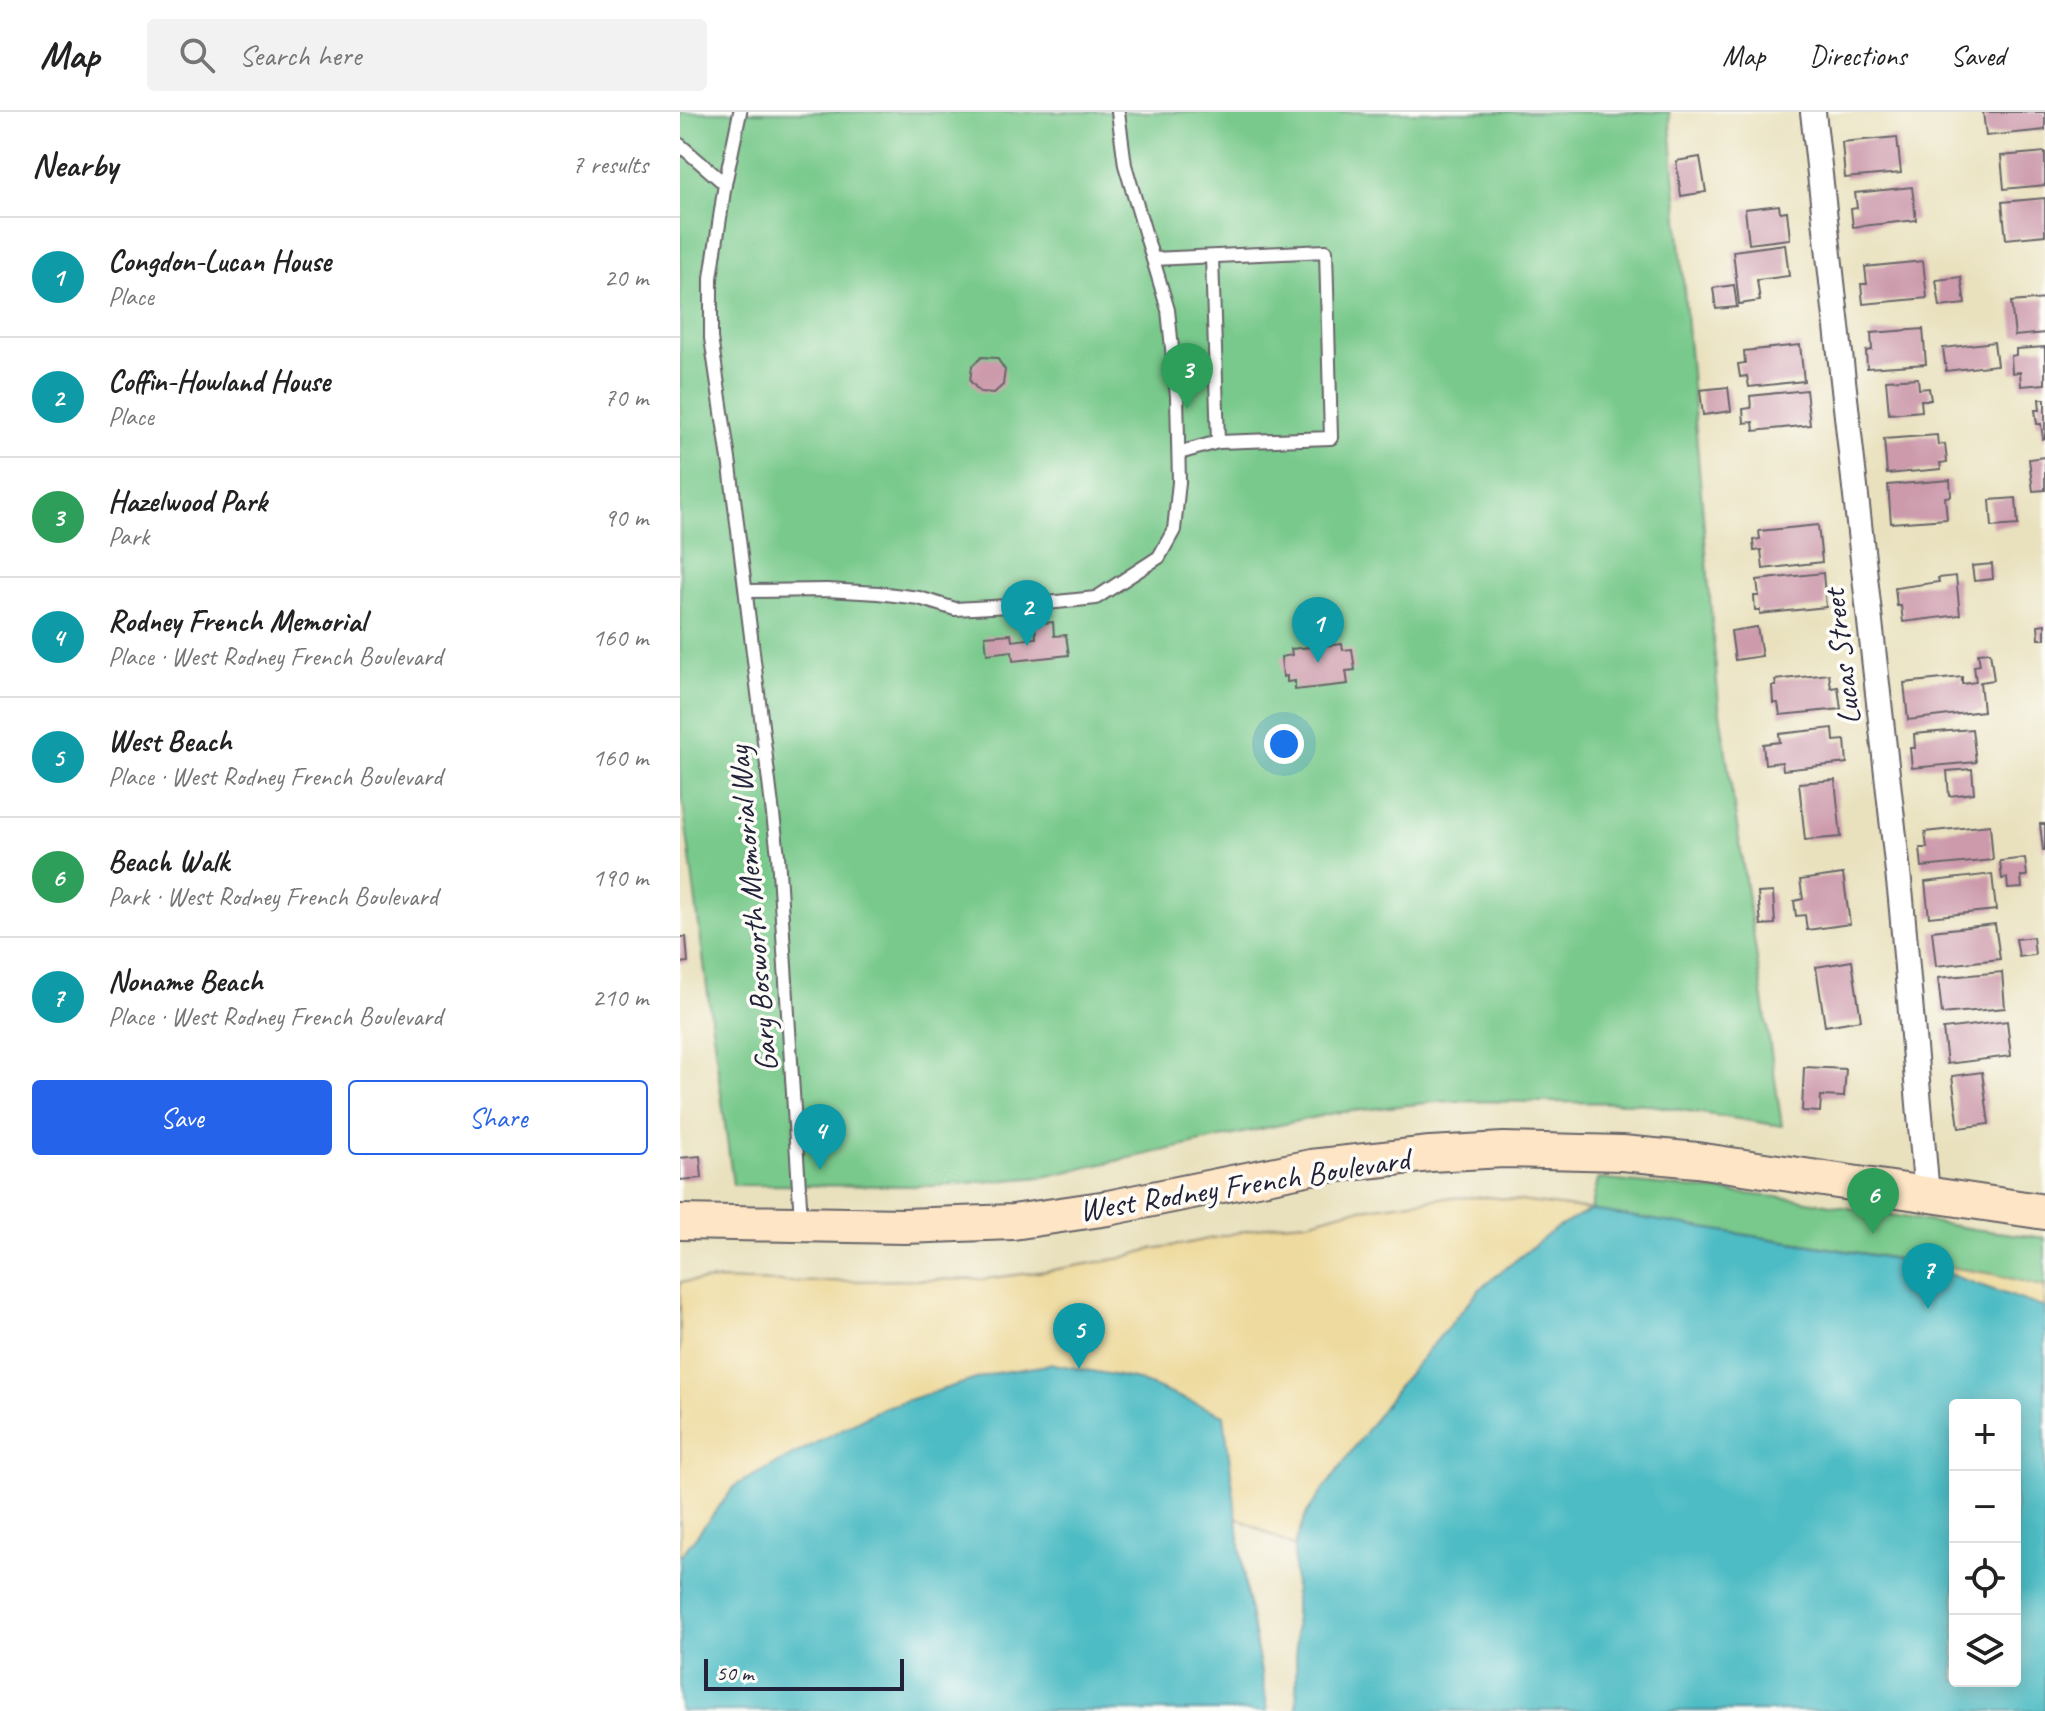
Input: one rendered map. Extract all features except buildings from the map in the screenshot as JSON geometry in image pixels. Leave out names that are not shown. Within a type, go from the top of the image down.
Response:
[{"type":"main road","name":"West Rodney French Boulevard","points":[[680,1222],[928,1226],[1013,1222],[1108,1208],[1311,1167],[1418,1155],[1504,1150],[1659,1155],[2045,1212]]},
{"type":"street","name":"Lucas Street","points":[[1813,112],[1901,899],[1927,1195]]},
{"type":"lane","name":"Gary Bosworth Memorial Way","points":[[740,112],[711,278],[711,338],[778,855],[801,1224]]},
{"type":"lane","points":[[746,591],[878,593],[919,598],[955,609],[1096,598],[1159,557],[1174,530],[1179,482],[1177,396],[1168,310],[1125,165],[1118,112]]},
{"type":"lane","points":[[680,145],[725,184]]},
{"type":"lane","points":[[1153,259],[1326,251],[1331,438],[1218,442],[1179,453]]},
{"type":"lane","points":[[1212,257],[1218,442]]},
{"type":"green space","points":[[680,112],[1669,112],[1719,706],[1782,1126],[1638,1103],[1445,1101],[1334,1113],[1043,1177],[933,1186],[733,1185],[680,781]]},
{"type":"green space","points":[[1598,1179],[1796,1199],[2045,1238],[2045,1287],[1992,1274],[1591,1210]]},
{"type":"sand","points":[[1489,1197],[1591,1210],[1992,1274],[2045,1287],[2045,1322],[1353,1482],[1294,1547],[1221,1509],[680,1601],[680,1282],[985,1279],[1122,1258],[1151,1249],[1277,1224],[1308,1222],[1347,1211],[1442,1198]]},
{"type":"water","points":[[1591,1210],[1914,1262],[2045,1308],[2045,1711],[1297,1711],[1294,1547],[1306,1514],[1403,1380],[1481,1288],[1556,1228]]},
{"type":"water","points":[[1054,1364],[1134,1379],[1224,1415],[1245,1585],[1268,1711],[680,1711],[680,1557],[736,1485],[882,1408],[996,1373]]},
{"type":"place","name":"Hazelwood Park","points":[[1187,409]]},
{"type":"place","name":"Coffin-Howland House","points":[[1027,646]]},
{"type":"place","name":"Congdon-Lucan House","points":[[1318,663]]},
{"type":"place","name":"Rodney French Memorial","points":[[820,1170]]},
{"type":"place","name":"Beach Walk","points":[[1873,1234]]},
{"type":"place","name":"Noname Beach","points":[[1928,1309]]},
{"type":"place","name":"West Beach","points":[[1079,1369]]}]
